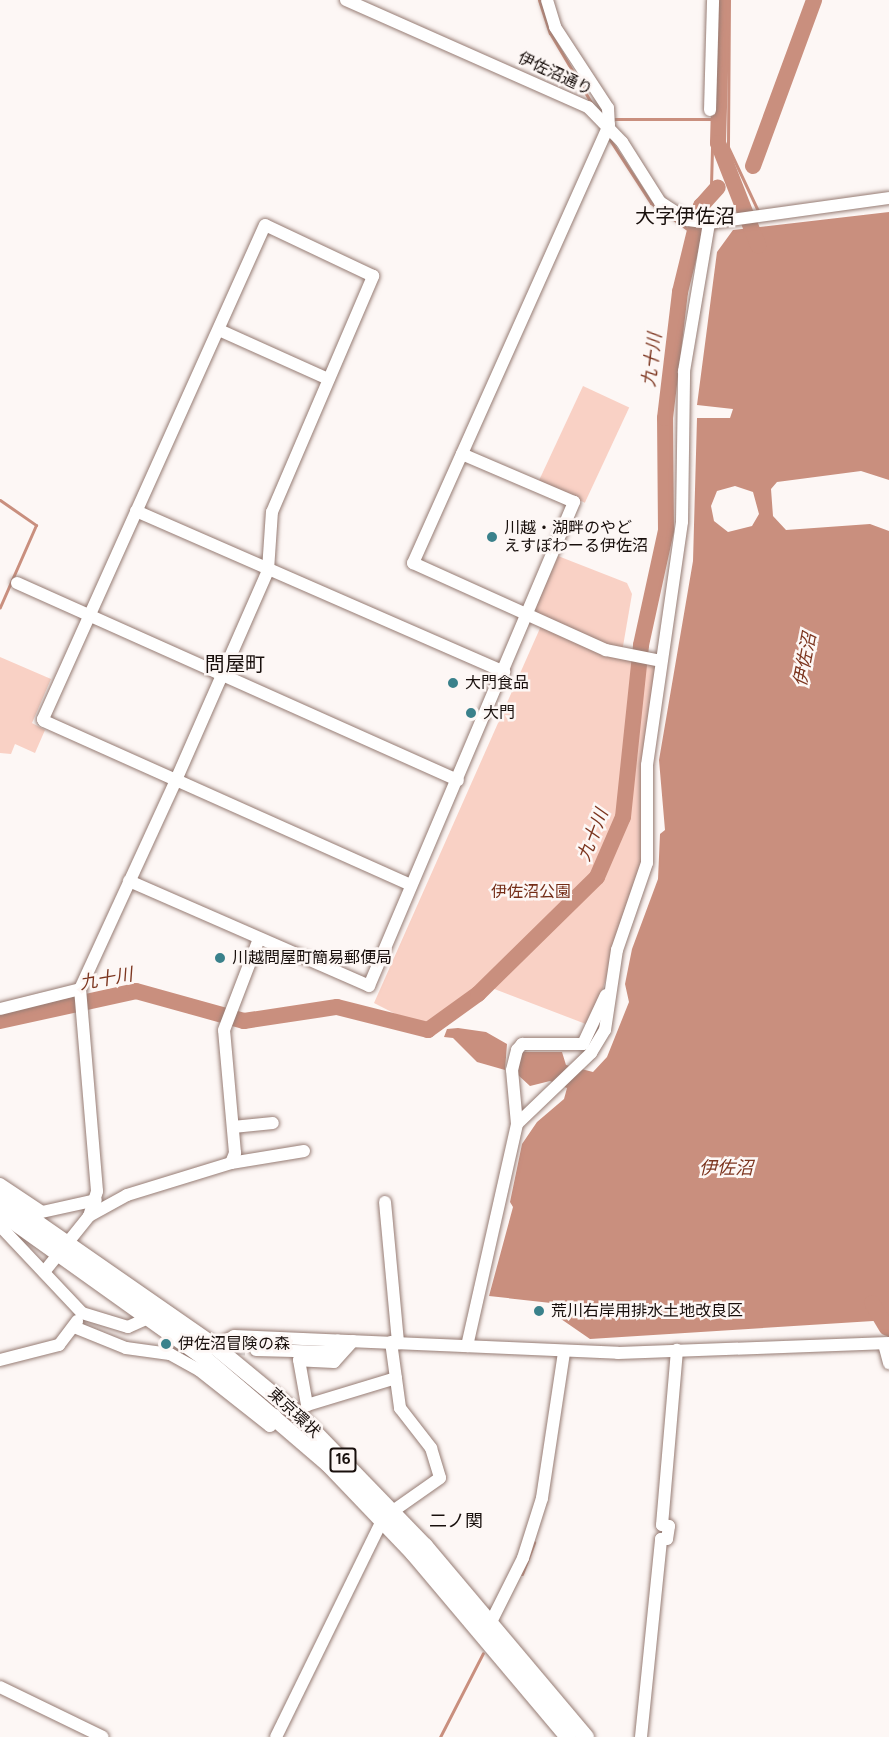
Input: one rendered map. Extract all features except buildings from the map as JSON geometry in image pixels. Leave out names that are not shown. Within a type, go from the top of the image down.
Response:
[{"type":"highway","name":"東京環状","points":[[0,1197],[147,1318],[208,1351],[275,1416],[388,1515],[568,1737]]},
{"type":"highway","name":"東京環状","points":[[3,1214],[62,1248],[298,1415],[490,1624],[586,1737]]},
{"type":"street","name":"伊佐沼通り","points":[[346,0],[564,95],[609,125],[647,187],[688,220],[706,223],[889,198]]},
{"type":"street","points":[[547,0],[555,27],[608,108],[609,125],[413,563],[630,656],[655,660]]},
{"type":"street","points":[[710,110],[713,0]]},
{"type":"street","points":[[467,1346],[517,1124],[512,1070],[517,1050],[522,1044],[583,1044],[615,968],[647,863],[647,765],[655,660],[682,522],[684,371],[706,223]]},
{"type":"street","points":[[44,1272],[89,1216],[96,1200],[78,1018],[80,989],[176,780],[268,570],[272,512],[373,276],[265,225],[44,721],[176,780],[411,885]]},
{"type":"street","points":[[219,330],[328,379]]},
{"type":"street","points":[[129,881],[365,987],[530,615],[574,502],[462,454]]},
{"type":"street","points":[[136,511],[504,672]]},
{"type":"street","points":[[17,583],[223,673],[458,780]]},
{"type":"street","points":[[231,1163],[232,1127],[224,1030],[229,1005],[259,939]]},
{"type":"street","points":[[517,1124],[579,1065],[605,1030],[615,968]]},
{"type":"street","points":[[0,1009],[80,989]]},
{"type":"street","points":[[232,1127],[273,1123]]},
{"type":"street","points":[[89,1216],[127,1195],[231,1163],[303,1151]]},
{"type":"street","points":[[0,1184],[42,1212],[96,1200]]},
{"type":"street","points":[[276,1737],[388,1515],[441,1478],[431,1448],[400,1408],[396,1378],[385,1202]]},
{"type":"street","points":[[3,1214],[2,1228],[44,1272],[78,1320],[126,1348],[170,1354],[199,1370],[270,1426],[275,1416]]},
{"type":"street","points":[[78,1320],[128,1327],[147,1318]]},
{"type":"street","points":[[78,1320],[112,1336],[161,1346]]},
{"type":"street","points":[[0,1360],[40,1354],[59,1345],[78,1320]]},
{"type":"street","points":[[208,1351],[234,1336],[564,1352],[887,1343],[889,1363]]},
{"type":"street","points":[[256,1350],[332,1352],[339,1340]]},
{"type":"street","points":[[353,1341],[334,1362],[299,1360],[307,1405],[396,1378]]},
{"type":"street","points":[[641,1737],[661,1539],[667,1539],[669,1526],[662,1525],[677,1350]]},
{"type":"street","points":[[490,1624],[523,1558],[542,1498],[564,1352]]},
{"type":"street","points":[[0,1687],[104,1737]]},
{"type":"green space","points":[[583,386],[629,408],[585,503],[539,481]]},
{"type":"green space","points":[[558,556],[627,583],[632,594],[622,652],[538,617],[535,609]]},
{"type":"green space","name":"伊佐沼公園","points":[[541,626],[617,658],[656,665],[644,858],[591,1026],[484,985],[437,1020],[417,1025],[374,1003]]},
{"type":"green space","points":[[0,657],[51,679],[32,723],[45,730],[35,753],[15,744],[11,754],[0,753]]},
{"type":"water","name":"伊佐沼","points":[[889,212],[889,480],[861,471],[777,482],[771,489],[773,516],[786,530],[870,524],[889,531],[889,1320],[590,1339],[561,1319],[560,1304],[489,1296],[513,1207],[510,1202],[522,1144],[537,1122],[564,1099],[567,1088],[550,1081],[530,1086],[518,1075],[520,1052],[562,1052],[566,1065],[593,1072],[607,1057],[629,1002],[625,984],[632,949],[658,879],[660,834],[665,830],[659,760],[693,561],[697,418],[730,418],[733,409],[697,405],[717,252],[733,230]],"holes":[[[735,486],[753,492],[759,514],[752,526],[728,532],[714,521],[711,506],[717,491]]]},
{"type":"water","points":[[458,1028],[486,1032],[507,1044],[505,1070],[477,1062],[453,1038],[444,1037],[447,1029]]},
{"type":"waterway","points":[[539,0],[550,33],[595,109]]},
{"type":"waterway","points":[[722,0],[718,143],[758,245]]},
{"type":"waterway","points":[[729,0],[728,147],[759,213]]},
{"type":"waterway","name":"九十川","points":[[753,166],[814,0]]},
{"type":"waterway","points":[[701,206],[711,185],[713,113]]},
{"type":"waterway","points":[[612,119],[719,119]]},
{"type":"waterway","points":[[610,140],[651,203],[693,233]]},
{"type":"waterway","name":"九十川","points":[[0,1021],[136,991],[244,1021],[337,1007],[428,1030],[478,994],[597,877],[623,817],[641,645],[666,530],[665,418],[680,292],[701,206],[718,187]]},
{"type":"waterway","points":[[0,500],[36,525],[0,607]]},
{"type":"waterway","name":"伊佐沼","points":[[872,1303],[887,1328]]},
{"type":"waterway","points":[[887,1328],[889,1339]]},
{"type":"waterway","points":[[522,1574],[534,1542]]},
{"type":"waterway","points":[[440,1737],[483,1653]]},
{"type":"tunnel","points":[[161,1346],[188,1347]]},
{"type":"tunnel","points":[[215,1348],[256,1350]]},
{"type":"place","name":"川越・湖畔のやど えすぽわーる伊佐沼","points":[[492,537]]},
{"type":"place","name":"大門食品","points":[[453,683]]},
{"type":"place","name":"大門","points":[[471,713]]},
{"type":"place","name":"川越問屋町簡易郵便局","points":[[220,958]]},
{"type":"place","name":"荒川右岸用排水土地改良区","points":[[539,1311]]},
{"type":"place","name":"伊佐沼冒険の森","points":[[166,1344]]},
{"type":"district","name":"大字伊佐沼","points":[[685,216]]},
{"type":"district","name":"問屋町","points":[[235,664]]},
{"type":"district","name":"二ノ関","points":[[456,1521]]}]
